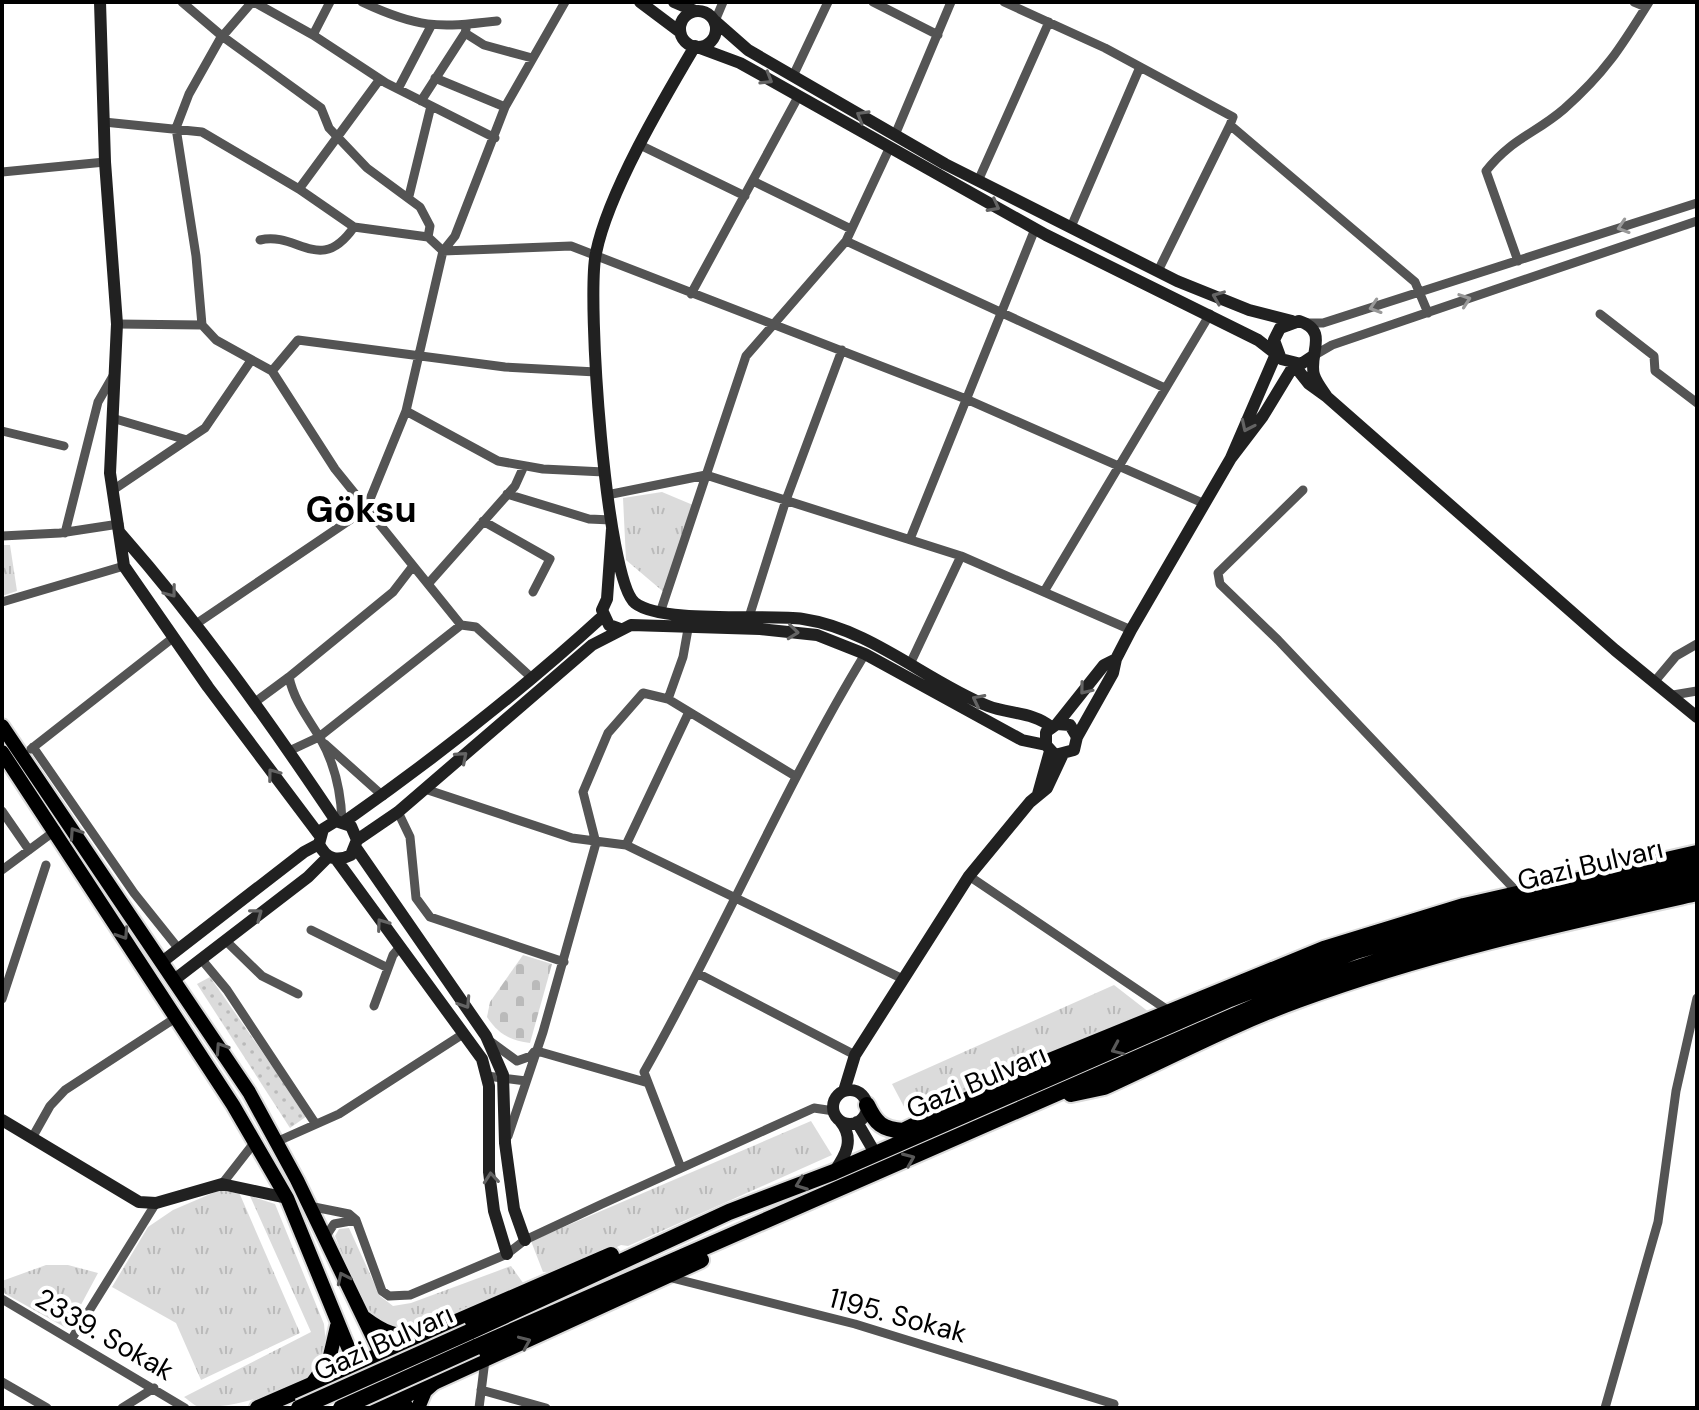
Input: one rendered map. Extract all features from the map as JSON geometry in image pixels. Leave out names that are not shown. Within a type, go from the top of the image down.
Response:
[{"type":"highway","points":[[865,1100],[875,1123],[885,1129],[903,1131],[1035,1067],[1352,939],[1518,893],[1697,853]]},
{"type":"highway","name":"Gazi Bulvarı","points":[[299,1408],[477,1346],[729,1212],[834,1172],[1230,999],[1356,951],[1458,921],[1697,866]]},
{"type":"highway","name":"Gazi Bulvarı","points":[[340,1408],[1240,1011],[1366,963],[1464,933],[1697,880]]},
{"type":"highway","points":[[1035,1103],[1104,1087],[1295,1001],[1408,963],[1520,931],[1697,893]]},
{"type":"highway","points":[[376,1408],[405,1402],[451,1376],[477,1346],[668,1277],[812,1201]]},
{"type":"highway","points":[[258,1408],[669,1231],[729,1212]]},
{"type":"highway","points":[[434,1333],[414,1354],[414,1361],[423,1374],[451,1376]]},
{"type":"highway","points":[[314,1384],[331,1387],[338,1395],[340,1408]]},
{"type":"main road","points":[[2,726],[28,751],[249,1092],[405,1402]]},
{"type":"main road","points":[[2,752],[177,1017],[287,1198],[355,1366],[376,1408]]},
{"type":"main road","points":[[359,1313],[393,1334],[409,1338],[434,1333]]},
{"type":"main road","points":[[314,1384],[329,1360],[337,1321]]},
{"type":"main road","points":[[418,1408],[425,1391],[434,1383]]},
{"type":"street","points":[[100,2],[105,162],[117,324],[112,418],[113,490],[124,566],[332,858],[482,1059],[487,1076],[492,1126],[489,1172],[494,1211],[507,1254]]},
{"type":"street","points":[[182,2],[222,36],[321,108],[329,128],[367,168],[420,207],[430,226],[428,237]]},
{"type":"street","points":[[495,138],[380,79],[313,35],[253,2],[222,36],[189,94],[176,128],[196,256],[202,325],[216,340],[250,362],[272,371],[335,469],[461,625],[476,627],[533,679]]},
{"type":"street","points":[[313,35],[330,2]]},
{"type":"street","points":[[362,2],[397,18],[431,26],[466,29],[497,21]]},
{"type":"street","points":[[196,624],[366,509],[406,411],[443,251],[455,236],[505,107],[565,2]]},
{"type":"street","points":[[640,2],[690,42],[740,63],[1035,229],[1258,340],[1294,365],[1309,384],[1615,650],[1697,717]]},
{"type":"street","points":[[674,2],[697,6],[748,50],[978,181],[1158,271],[1249,310],[1292,321],[1323,323],[1697,203]]},
{"type":"street","points":[[690,42],[713,39],[715,21],[723,2]]},
{"type":"street","points":[[793,76],[828,2]]},
{"type":"street","points":[[873,2],[938,35]]},
{"type":"street","points":[[895,135],[951,2]]},
{"type":"street","points":[[1004,2],[1140,67],[1233,117],[1158,271]]},
{"type":"street","points":[[1518,261],[1486,171],[1505,148],[1561,111],[1608,68],[1647,4],[1634,2]]},
{"type":"street","points":[[174,980],[332,858],[351,855],[357,844],[592,645],[625,627],[637,616],[612,524],[604,472],[596,372],[595,255],[607,215],[673,84],[690,42],[685,16],[697,6]]},
{"type":"street","points":[[978,181],[1049,22]]},
{"type":"street","points":[[398,89],[431,26]]},
{"type":"street","points":[[466,29],[484,45],[532,58]]},
{"type":"street","points":[[421,101],[466,29]]},
{"type":"street","points":[[1071,227],[1140,67]]},
{"type":"street","points":[[435,78],[505,107]]},
{"type":"street","points":[[299,189],[339,139],[380,79]]},
{"type":"street","points":[[691,294],[798,97]]},
{"type":"street","points":[[409,196],[431,106]]},
{"type":"street","points":[[104,122],[202,132],[299,189],[354,227],[428,237],[443,251],[571,246],[966,399],[1205,504]]},
{"type":"street","points":[[1230,125],[1415,282],[1428,313]]},
{"type":"street","points":[[642,146],[745,196]]},
{"type":"street","points":[[661,610],[746,356],[846,241],[889,149]]},
{"type":"street","points":[[2,172],[105,162]]},
{"type":"street","points":[[753,181],[851,229]]},
{"type":"street","points":[[1231,458],[1263,416],[1294,365],[1332,345],[1697,221]]},
{"type":"street","points":[[260,240],[268,238],[313,251],[334,247],[354,227]]},
{"type":"street","points":[[910,539],[1035,229]]},
{"type":"street","points":[[846,241],[1165,388]]},
{"type":"street","points":[[1045,590],[1210,314]]},
{"type":"street","points":[[1600,314],[1654,356],[1655,371],[1697,403]]},
{"type":"street","points":[[603,616],[609,625],[625,627],[802,632],[865,654],[1022,740],[1052,751],[1074,750],[1077,737],[1113,673],[1116,659],[1131,630],[1231,458],[1276,354],[1276,333],[1292,321]]},
{"type":"street","points":[[1306,323],[1318,341],[1313,356],[1314,375],[1327,397]]},
{"type":"street","points":[[117,324],[202,325]]},
{"type":"street","points":[[272,371],[298,340],[421,353],[505,367],[596,372]]},
{"type":"street","points":[[749,617],[786,500],[842,350]]},
{"type":"street","points":[[113,490],[205,428],[250,362]]},
{"type":"street","points":[[65,533],[98,402],[114,373]]},
{"type":"street","points":[[406,411],[498,461],[604,472]]},
{"type":"street","points":[[112,418],[187,440]]},
{"type":"street","points":[[2,431],[64,446]]},
{"type":"street","points":[[428,584],[507,494],[524,466]]},
{"type":"street","points":[[607,495],[706,475],[961,556],[1131,630]]},
{"type":"street","points":[[1303,490],[1218,573],[1220,584],[1278,640],[1518,893]]},
{"type":"street","points":[[507,494],[612,524]]},
{"type":"street","points":[[483,521],[550,559],[533,592]]},
{"type":"street","points":[[162,962],[320,840],[329,824],[341,821],[383,796],[533,679],[603,616],[612,524]]},
{"type":"street","points":[[2,536],[120,528]]},
{"type":"street","points":[[120,528],[255,702],[341,821],[356,832],[357,844],[486,1036],[497,1049],[517,1061],[531,1056],[538,1047]]},
{"type":"street","points":[[910,664],[961,556]]},
{"type":"street","points":[[2,602],[124,566]]},
{"type":"street","points":[[255,702],[393,592],[413,566]]},
{"type":"street","points":[[607,599],[617,594],[661,610],[802,619],[835,626],[988,706],[1054,725],[1070,725],[1077,737]]},
{"type":"street","points":[[289,751],[321,739],[461,625]]},
{"type":"street","points":[[668,699],[688,629]]},
{"type":"street","points":[[174,637],[28,751],[178,948]]},
{"type":"street","points":[[1655,681],[1676,656],[1697,644]]},
{"type":"street","points":[[681,1168],[645,1082],[644,1072],[699,974],[795,776],[865,654]]},
{"type":"street","points":[[875,1153],[845,1121],[835,1099],[844,1091],[855,1055],[969,876],[1038,794],[1052,751],[1045,739],[1054,725],[1104,665],[1116,659]]},
{"type":"street","points":[[289,677],[292,694],[321,739],[341,790],[341,821]]},
{"type":"street","points":[[1673,695],[1697,691]]},
{"type":"street","points":[[505,1143],[564,962],[596,843],[583,792],[608,733],[643,693],[668,699],[688,714],[795,776]]},
{"type":"street","points":[[626,845],[688,714]]},
{"type":"street","points":[[321,739],[383,796]]},
{"type":"street","points":[[425,789],[596,843],[609,840],[626,845],[737,896],[903,979]]},
{"type":"street","points":[[2,811],[29,850]]},
{"type":"street","points":[[398,812],[410,837],[416,898],[430,917],[564,962]]},
{"type":"street","points":[[2,870],[56,830]]},
{"type":"street","points":[[2,999],[46,865]]},
{"type":"street","points":[[969,876],[1169,1011]]},
{"type":"street","points":[[311,930],[388,968]]},
{"type":"street","points":[[226,941],[262,976],[298,994]]},
{"type":"street","points":[[374,1006],[388,968],[400,947]]},
{"type":"street","points":[[202,960],[227,990],[315,1123]]},
{"type":"street","points":[[699,974],[855,1055]]},
{"type":"street","points":[[1605,1408],[1658,1222],[1676,1091],[1697,998]]},
{"type":"street","points":[[32,1138],[50,1106],[65,1090],[177,1017]]},
{"type":"street","points":[[276,1142],[339,1114],[463,1034]]},
{"type":"street","points":[[486,1036],[503,1075],[505,1143],[514,1209],[525,1240]]},
{"type":"street","points":[[538,1047],[645,1082]]},
{"type":"street","points":[[309,1206],[349,1214],[356,1220],[382,1291],[389,1296],[410,1295],[507,1254],[525,1240],[814,1108],[845,1121],[865,1115],[865,1100],[852,1073]]},
{"type":"street","points":[[487,1076],[503,1075],[526,1081]]},
{"type":"street","points":[[844,1091],[854,1090],[865,1100]]},
{"type":"street","points":[[2,1120],[139,1202],[156,1203],[222,1184],[287,1198]]},
{"type":"street","points":[[834,1172],[846,1156],[845,1121]]},
{"type":"street","points":[[222,1184],[254,1143]]},
{"type":"street","points":[[71,1340],[156,1203]]},
{"type":"street","points":[[324,1239],[334,1224],[356,1220]]},
{"type":"street","name":"1195. Sokak","points":[[668,1277],[868,1328],[1114,1404]]},
{"type":"street","name":"2339. Sokak","points":[[2,1299],[185,1408]]},
{"type":"street","points":[[477,1346],[481,1390],[479,1408]]},
{"type":"street","points":[[2,1382],[47,1408]]},
{"type":"street","points":[[122,1408],[154,1388]]},
{"type":"street","points":[[481,1390],[546,1408]]},
{"type":"green space","points":[[662,492],[693,505],[666,594],[626,560],[623,498]]},
{"type":"green space","points":[[2,545],[10,545],[17,591],[2,596]]},
{"type":"green space","points":[[523,955],[552,964],[530,1043],[506,1036],[487,1017],[490,1002]]},
{"type":"green space","points":[[210,977],[307,1116],[290,1128],[197,984]]},
{"type":"green space","points":[[1114,985],[1154,1016],[910,1118],[892,1084]]},
{"type":"green space","points":[[811,1121],[832,1155],[628,1246],[621,1245],[566,1271],[543,1272],[531,1241]]},
{"type":"green space","points":[[222,1189],[238,1190],[300,1333],[201,1380],[176,1323],[112,1287],[148,1227],[173,1210]]},
{"type":"green space","points":[[250,1196],[275,1204],[324,1324],[325,1352],[314,1371],[285,1388],[248,1401],[200,1407],[184,1397],[311,1332]]},
{"type":"green space","points":[[349,1228],[380,1296],[393,1306],[411,1303],[511,1266],[526,1287],[448,1320],[405,1328],[387,1324],[366,1307],[351,1277],[335,1236],[339,1229]]},
{"type":"green space","points":[[46,1265],[68,1265],[98,1273],[68,1329],[2,1292],[2,1281]]},
{"type":"district","name":"Göksu","points":[[361,509]]}]
